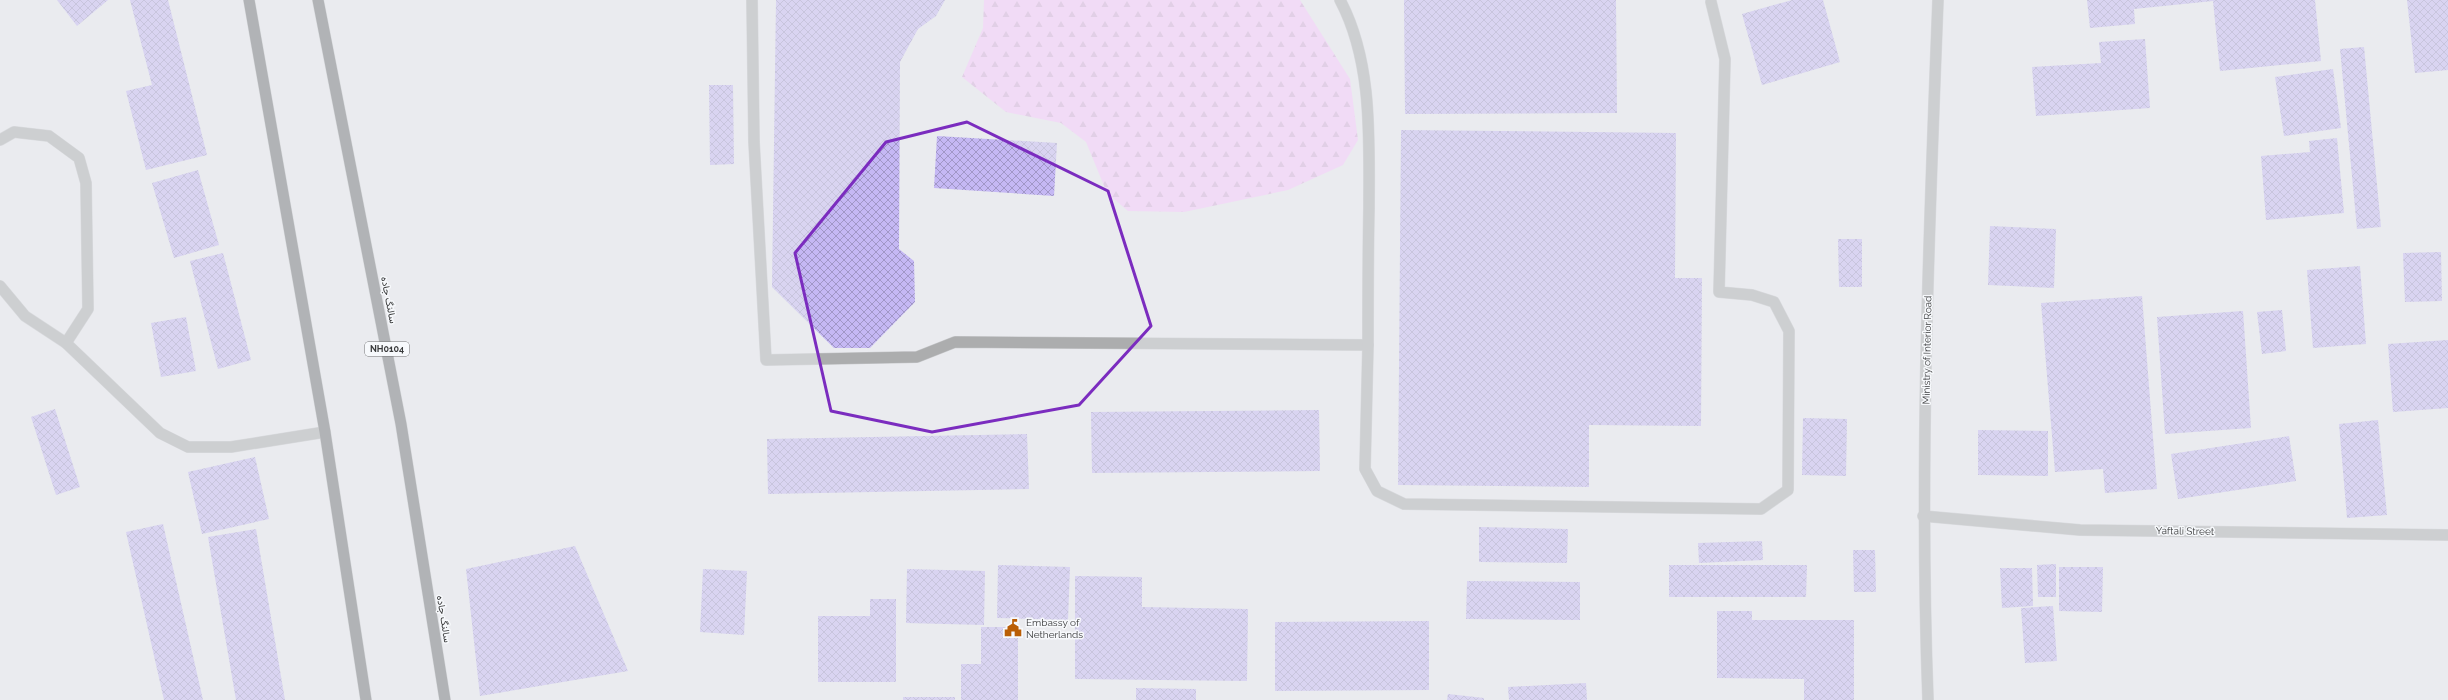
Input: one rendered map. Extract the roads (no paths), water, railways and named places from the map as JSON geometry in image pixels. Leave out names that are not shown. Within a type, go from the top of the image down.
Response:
[{"type":"highway","points":[[249,0],[325,432],[366,700]]},
{"type":"highway","name":"سالنگ جاده","points":[[318,0],[401,424],[445,700]]},
{"type":"street","points":[[752,0],[754,142],[766,360],[917,357],[955,342],[1368,345]]},
{"type":"street","points":[[1340,0],[1352,24],[1364,77],[1369,153],[1368,345],[1365,470],[1377,491],[1404,504],[1760,509],[1788,490],[1789,331],[1774,302],[1752,295],[1719,292],[1725,59],[1711,2]]},
{"type":"street","name":"Ministry of Interior Road","points":[[1928,700],[1923,516],[1930,211],[1938,0]]},
{"type":"street","points":[[0,140],[14,132],[49,136],[79,158],[86,183],[88,309],[66,343]]},
{"type":"street","points":[[0,286],[25,316],[66,343],[160,433],[188,447],[231,447],[325,432]]},
{"type":"street","name":"Yaftali Street","points":[[1923,516],[2080,530],[2448,535]]},
{"type":"place","name":"Embassy of Netherlands","points":[[1013,628]]}]
